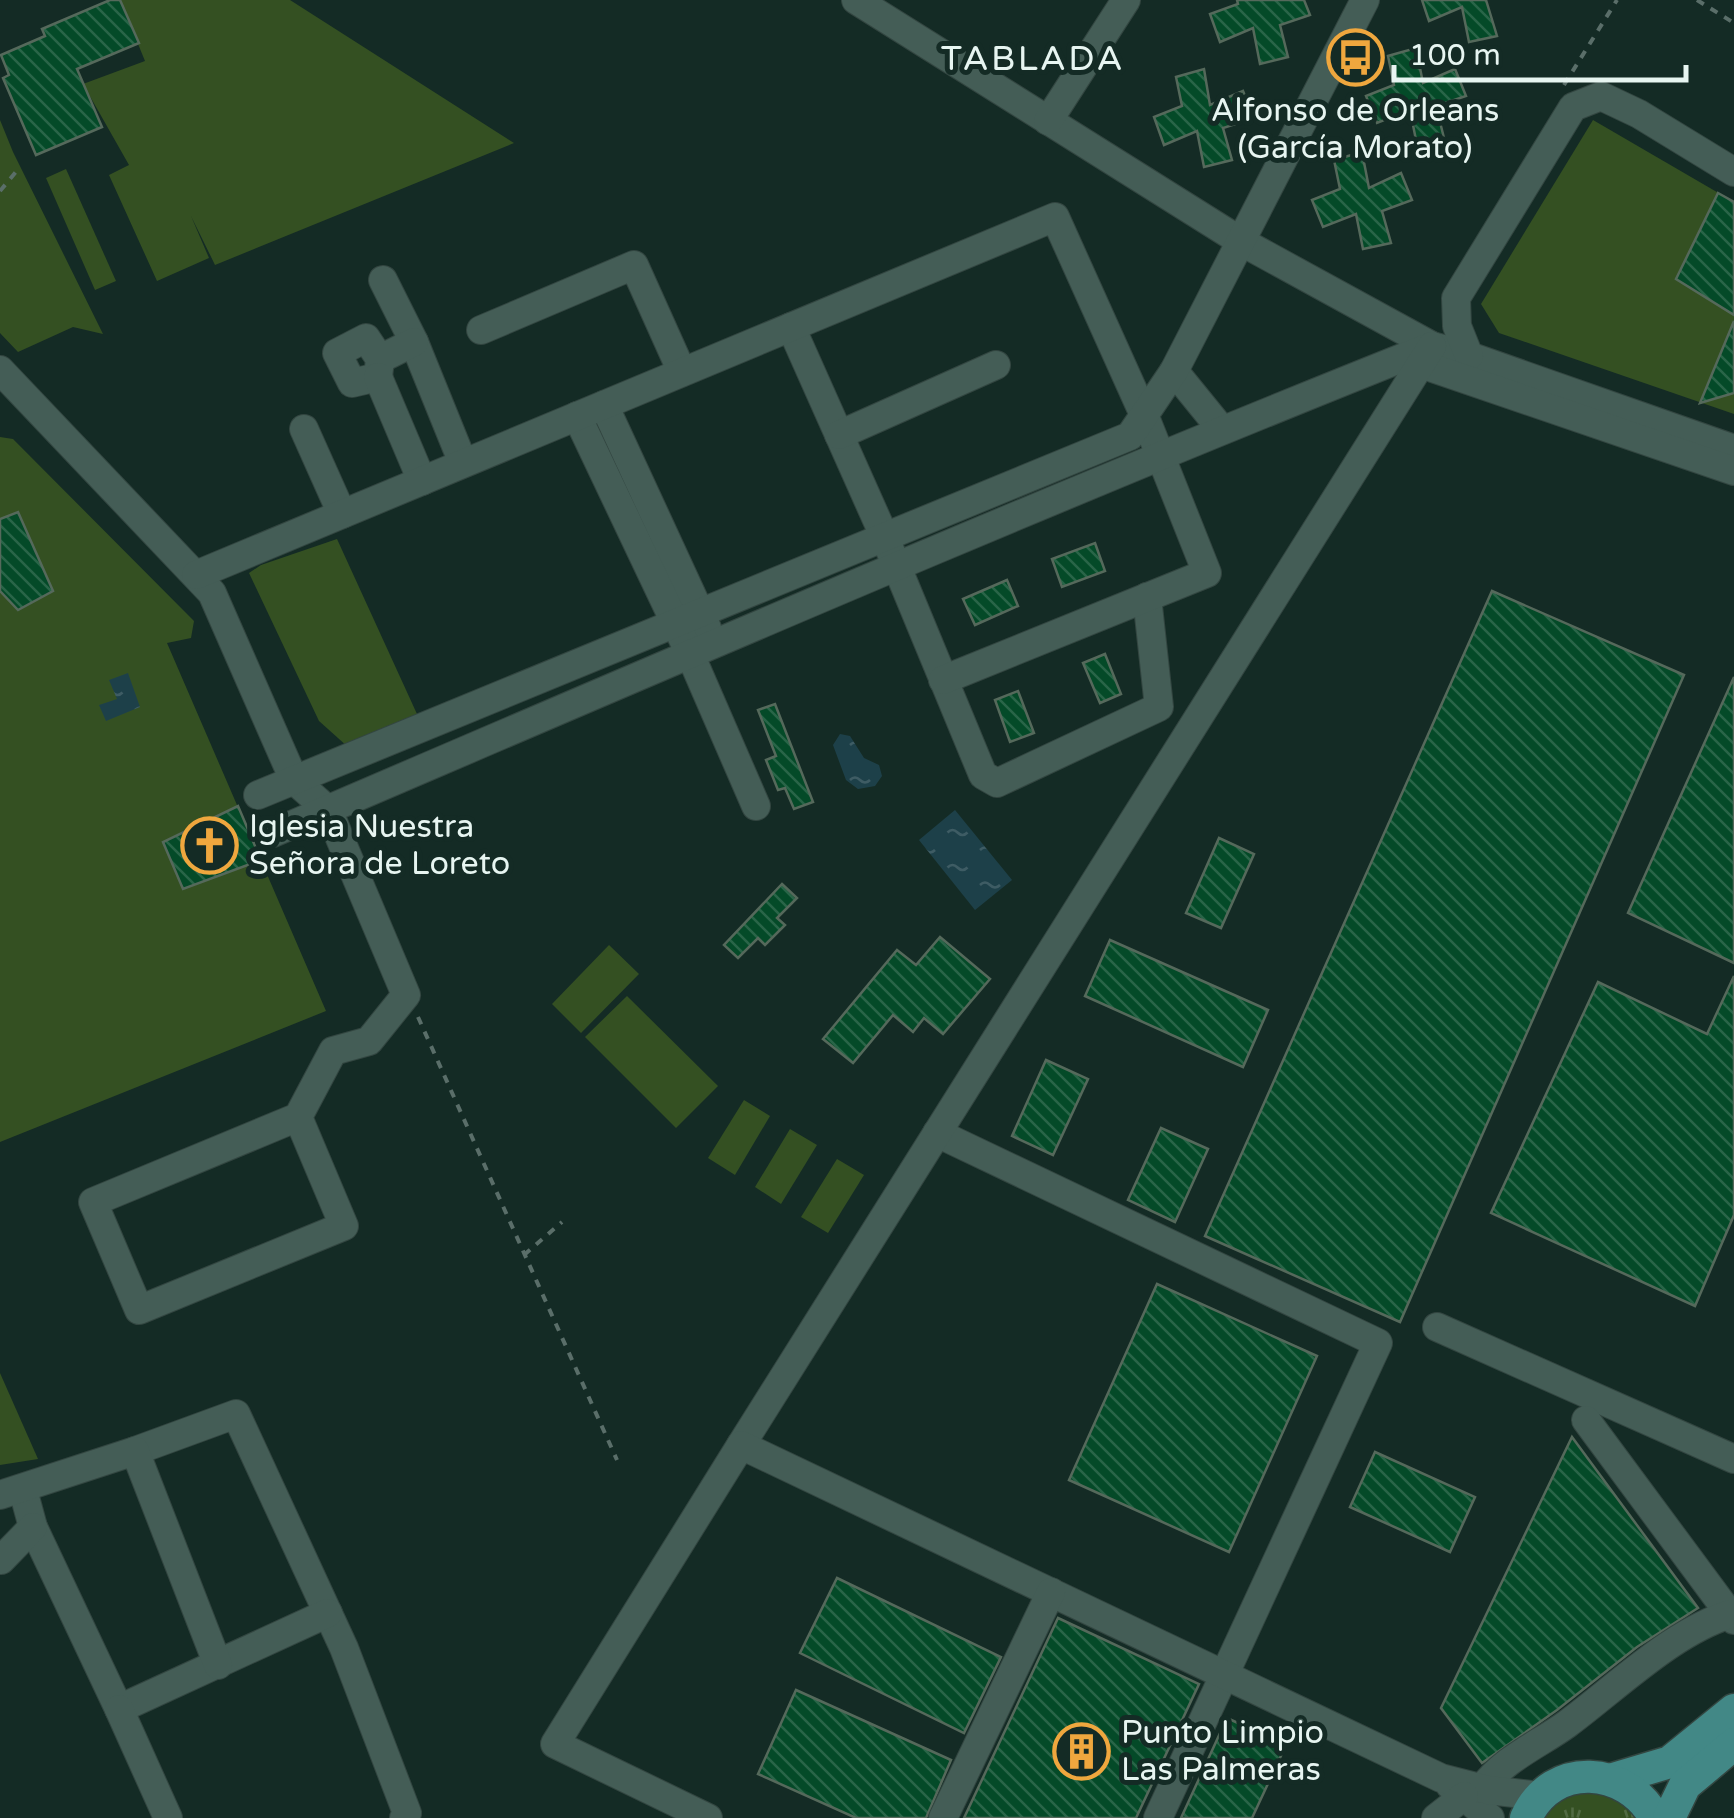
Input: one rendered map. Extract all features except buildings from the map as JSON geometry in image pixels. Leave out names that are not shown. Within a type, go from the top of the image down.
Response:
[{"type":"main road","points":[[1533,1807],[1564,1780],[1604,1777],[1670,1762],[1734,1710]]},
{"type":"main road","points":[[1669,1818],[1685,1784],[1734,1744]]},
{"type":"main road","points":[[1604,1777],[1637,1794],[1654,1818]]},
{"type":"street","points":[[856,0],[896,10],[1048,121],[1426,355],[1734,471]]},
{"type":"street","points":[[1048,121],[1126,0]]},
{"type":"street","points":[[258,795],[1130,436],[1174,370],[1365,0]]},
{"type":"street","points":[[1468,356],[1457,326],[1456,298],[1572,106],[1601,96],[1639,114],[1734,172]]},
{"type":"street","points":[[196,575],[1055,216],[1145,418],[1206,573],[944,680]]},
{"type":"street","points":[[480,330],[634,265],[682,372]]},
{"type":"street","points":[[383,280],[414,342],[463,464]]},
{"type":"street","points":[[791,326],[885,538],[982,776],[997,782],[1159,707],[1147,597]]},
{"type":"street","points":[[414,342],[379,368],[422,481]]},
{"type":"street","points":[[708,1818],[555,1744],[1426,355]]},
{"type":"street","points":[[273,834],[702,648],[1222,430],[1426,355],[1468,356],[1734,450]]},
{"type":"street","points":[[839,434],[996,365]]},
{"type":"street","points":[[1174,370],[1222,430]]},
{"type":"street","points":[[5,382],[212,592],[294,780],[328,810],[406,995],[368,1041],[332,1051],[298,1117],[93,1202],[139,1310],[344,1226],[298,1117]]},
{"type":"street","points":[[604,405],[688,620]]},
{"type":"street","points":[[577,416],[702,648],[756,806]]},
{"type":"street","points":[[304,429],[342,514]]},
{"type":"street","points":[[937,1132],[1378,1343],[1158,1818]]},
{"type":"street","points":[[1437,1326],[1734,1458]]},
{"type":"street","points":[[168,1818],[33,1527],[12,1492],[236,1414],[328,1614],[407,1812],[404,1818]]},
{"type":"street","points":[[1436,1818],[1473,1792],[1494,1771],[1564,1726],[1691,1631],[1732,1616],[1586,1420]]},
{"type":"street","points":[[741,1444],[1441,1778],[1473,1792],[1533,1807]]},
{"type":"street","points":[[135,1451],[218,1665]]},
{"type":"street","points":[[0,1559],[33,1527]]},
{"type":"street","points":[[943,1818],[1051,1592]]},
{"type":"street","points":[[119,1709],[328,1614]]},
{"type":"street","points":[[1604,1777],[1672,1743],[1734,1692]]},
{"type":"street","points":[[1473,1792],[1490,1818]]},
{"type":"path","points":[[1697,0],[1734,23]]},
{"type":"path","points":[[0,190],[20,167]]},
{"type":"path","points":[[406,995],[429,1037],[617,1460]]},
{"type":"path","points":[[524,1256],[562,1222]]},
{"type":"green space","points":[[120,0],[290,0],[514,143],[215,265],[191,216],[209,258],[157,281],[109,175],[129,165],[83,84],[145,61]]},
{"type":"green space","points":[[0,120],[103,334],[73,327],[18,352],[0,333]]},
{"type":"green space","points":[[1593,120],[1734,202],[1734,414],[1499,333],[1481,304]]},
{"type":"green space","points":[[66,169],[116,281],[95,290],[46,178]]},
{"type":"green space","points":[[0,437],[13,439],[194,621],[191,638],[167,643],[326,1011],[0,1142]]},
{"type":"green space","points":[[337,539],[417,714],[365,751],[348,747],[319,721],[249,573],[261,565]]},
{"type":"green space","points":[[609,945],[639,974],[581,1033],[552,1004]]},
{"type":"green space","points":[[627,996],[718,1086],[676,1128],[585,1037]]},
{"type":"green space","points":[[744,1100],[770,1116],[735,1175],[708,1158]]},
{"type":"green space","points":[[790,1129],[817,1145],[781,1204],[755,1187]]},
{"type":"green space","points":[[837,1159],[864,1175],[828,1233],[801,1217]]},
{"type":"green space","points":[[0,1373],[38,1459],[0,1465]]},
{"type":"green space","points":[[1581,1790],[1621,1798],[1639,1818],[1542,1818],[1562,1797]]},
{"type":"water","points":[[128,673],[140,707],[106,721],[99,705],[117,699],[109,680]]},
{"type":"water","points":[[840,734],[850,736],[864,758],[879,765],[882,776],[875,786],[858,789],[846,780],[833,745]]},
{"type":"water","points":[[955,810],[1012,880],[975,910],[919,840]]},
{"type":"place","name":"Alfonso de Orleans (García Morato)","points":[[1355,57]]},
{"type":"place","name":"Iglesia Nuestra Señora de Loreto","points":[[210,845]]},
{"type":"place","name":"Punto Limpio Las Palmeras","points":[[1082,1751]]},
{"type":"district","name":"TABLADA","points":[[1033,59]]}]
